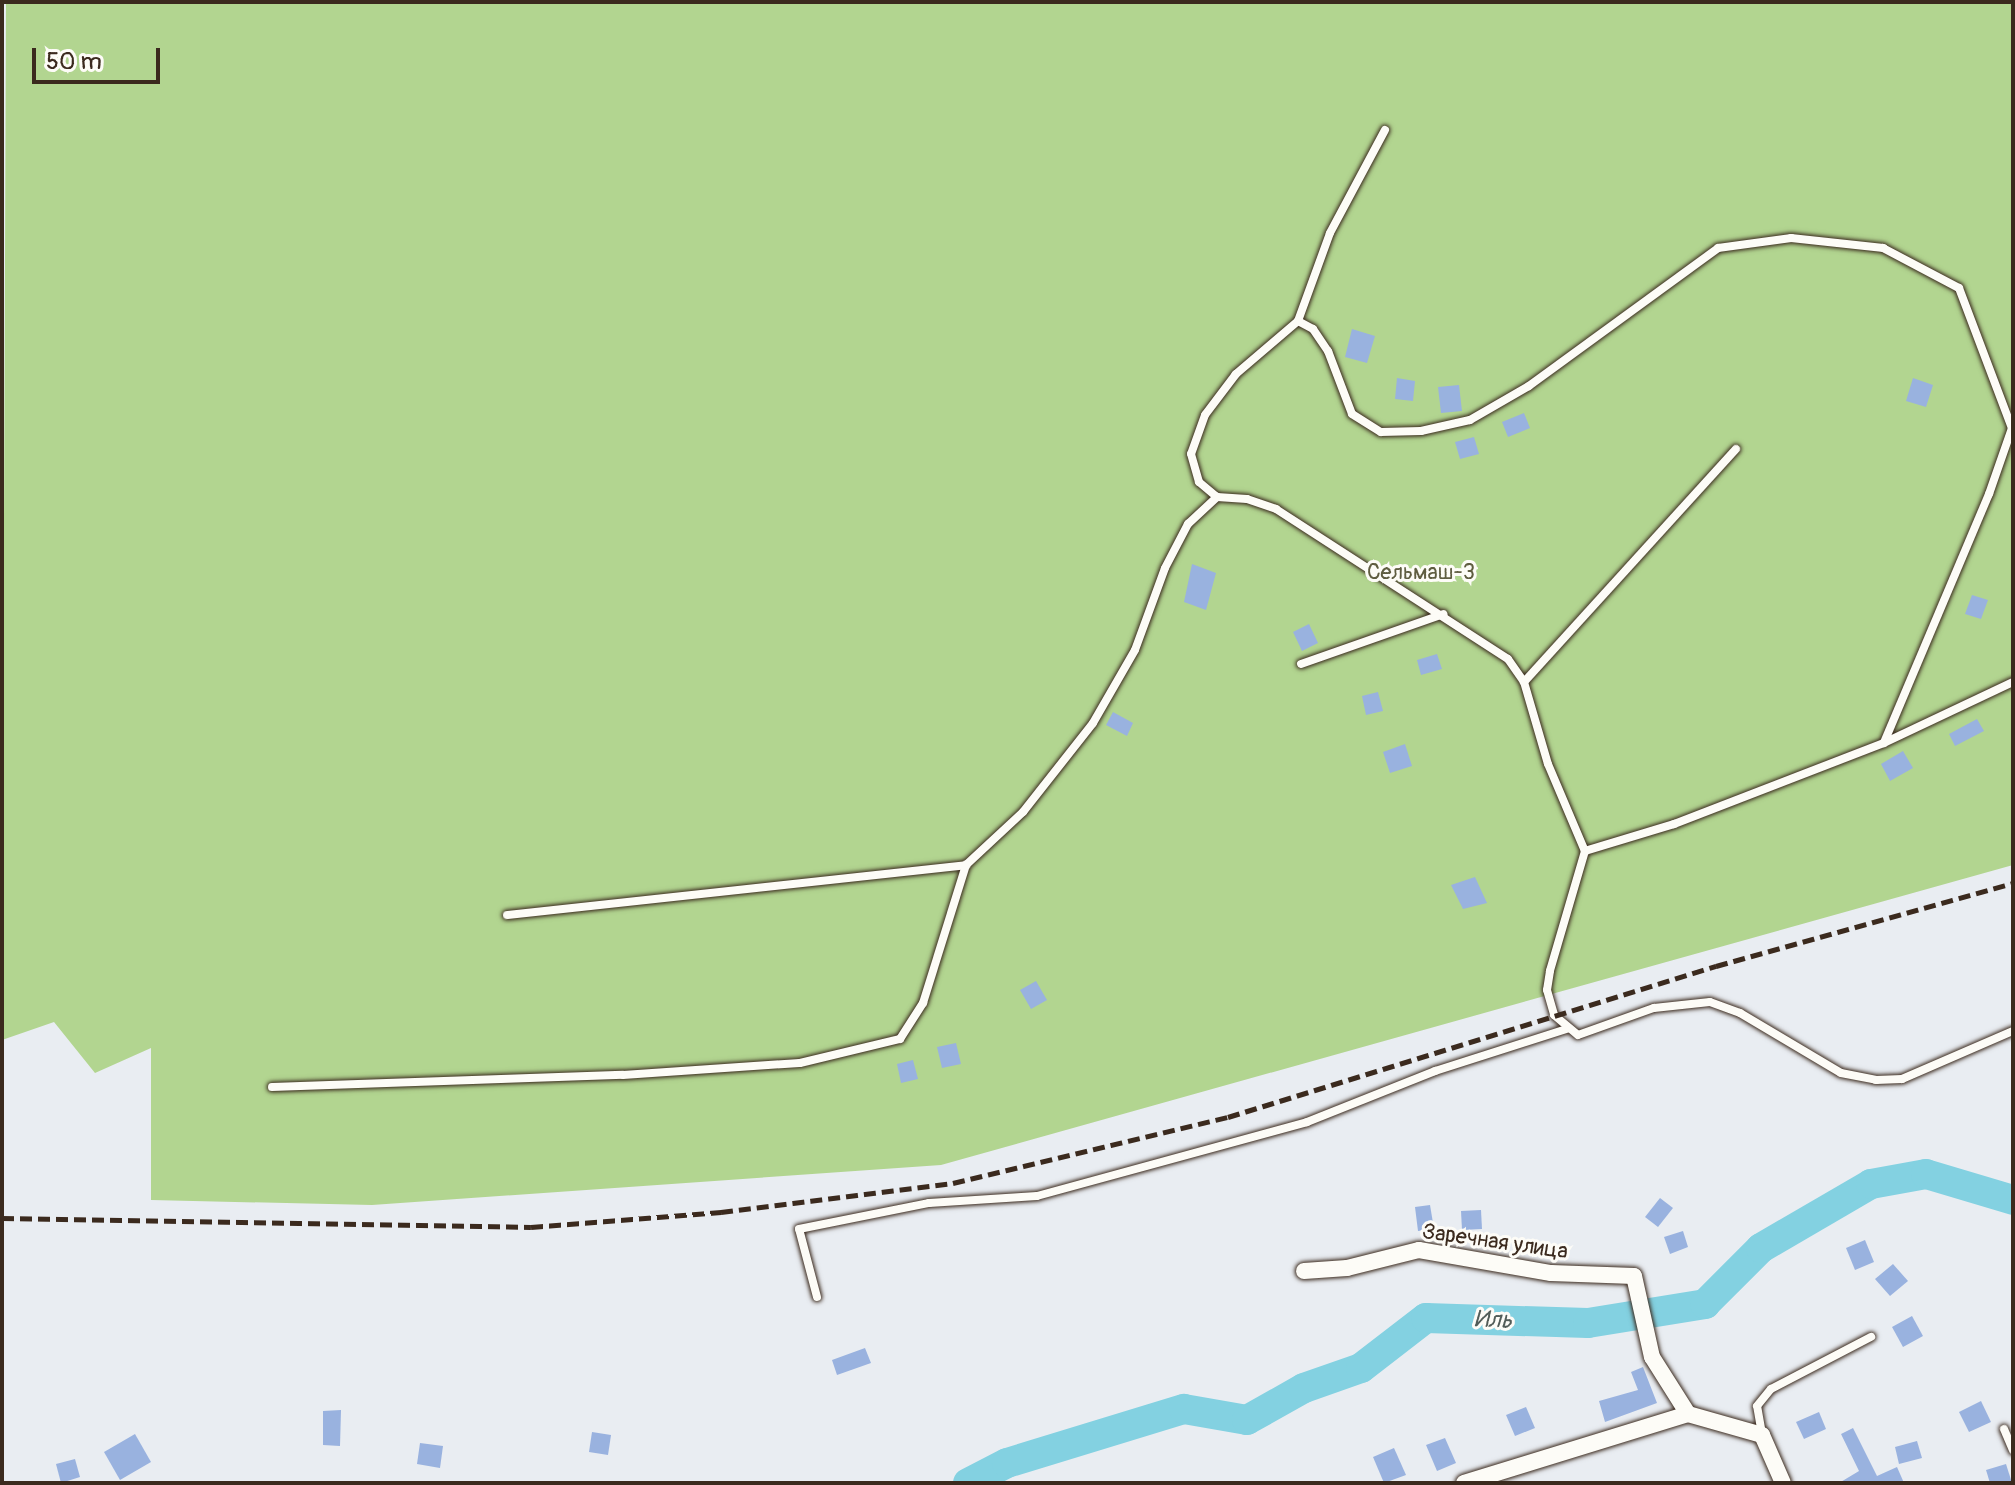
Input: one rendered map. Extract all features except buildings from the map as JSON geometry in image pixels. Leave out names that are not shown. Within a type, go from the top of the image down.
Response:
[{"type":"street","name":"Заречная улица","points":[[1304,1271],[1347,1268],[1419,1250],[1551,1273],[1634,1276],[1652,1357],[1688,1414]]},
{"type":"street","points":[[1464,1483],[1688,1414],[1762,1435],[1783,1483]]},
{"type":"lane","points":[[1385,130],[1330,233],[1298,321],[1236,374],[1205,415],[1191,454],[1199,482],[1217,497],[1247,499],[1276,509],[1444,614],[1508,659],[1524,682],[1548,764],[1585,851],[1547,990],[1554,1015],[1567,1029],[1578,1035],[1654,1008],[1710,1002],[1740,1013],[1841,1073],[1876,1080],[1902,1079],[2013,1031]]},
{"type":"lane","points":[[1298,321],[1313,329],[1328,351],[1352,414],[1381,432],[1421,431],[1470,420],[1529,386],[1718,248],[1791,238],[1883,248],[1959,288],[2012,428],[1989,494],[1884,743]]},
{"type":"lane","points":[[1524,682],[1736,449]]},
{"type":"lane","points":[[272,1087],[623,1075],[800,1063],[900,1039],[923,1003],[966,865],[1023,812],[1093,723],[1135,650],[1165,568],[1188,524],[1217,497]]},
{"type":"lane","points":[[1301,664],[1444,614]]},
{"type":"lane","points":[[1585,851],[1674,824],[1884,743],[2013,682]]},
{"type":"lane","points":[[507,915],[966,865]]},
{"type":"lane","points":[[817,1297],[799,1229],[929,1203],[1037,1196],[1307,1122],[1435,1071],[1567,1029]]},
{"type":"lane","points":[[1762,1435],[1757,1406],[1771,1389],[1871,1337]]},
{"type":"lane","points":[[2004,1429],[2013,1450]]},
{"type":"green space","name":"Сельмаш-3","points":[[6,2],[2013,2],[2013,865],[941,1165],[372,1205],[151,1200],[151,1048],[95,1073],[54,1022],[2,1040]]},
{"type":"waterway","name":"Иль","points":[[968,1483],[1007,1463],[1184,1409],[1247,1420],[1304,1388],[1361,1368],[1426,1318],[1588,1323],[1705,1304],[1761,1248],[1871,1184],[1926,1174],[2013,1200]]},
{"type":"railway","points":[[2,1218],[531,1227],[721,1212],[953,1183],[1228,1117],[1716,966],[2013,883]]}]
